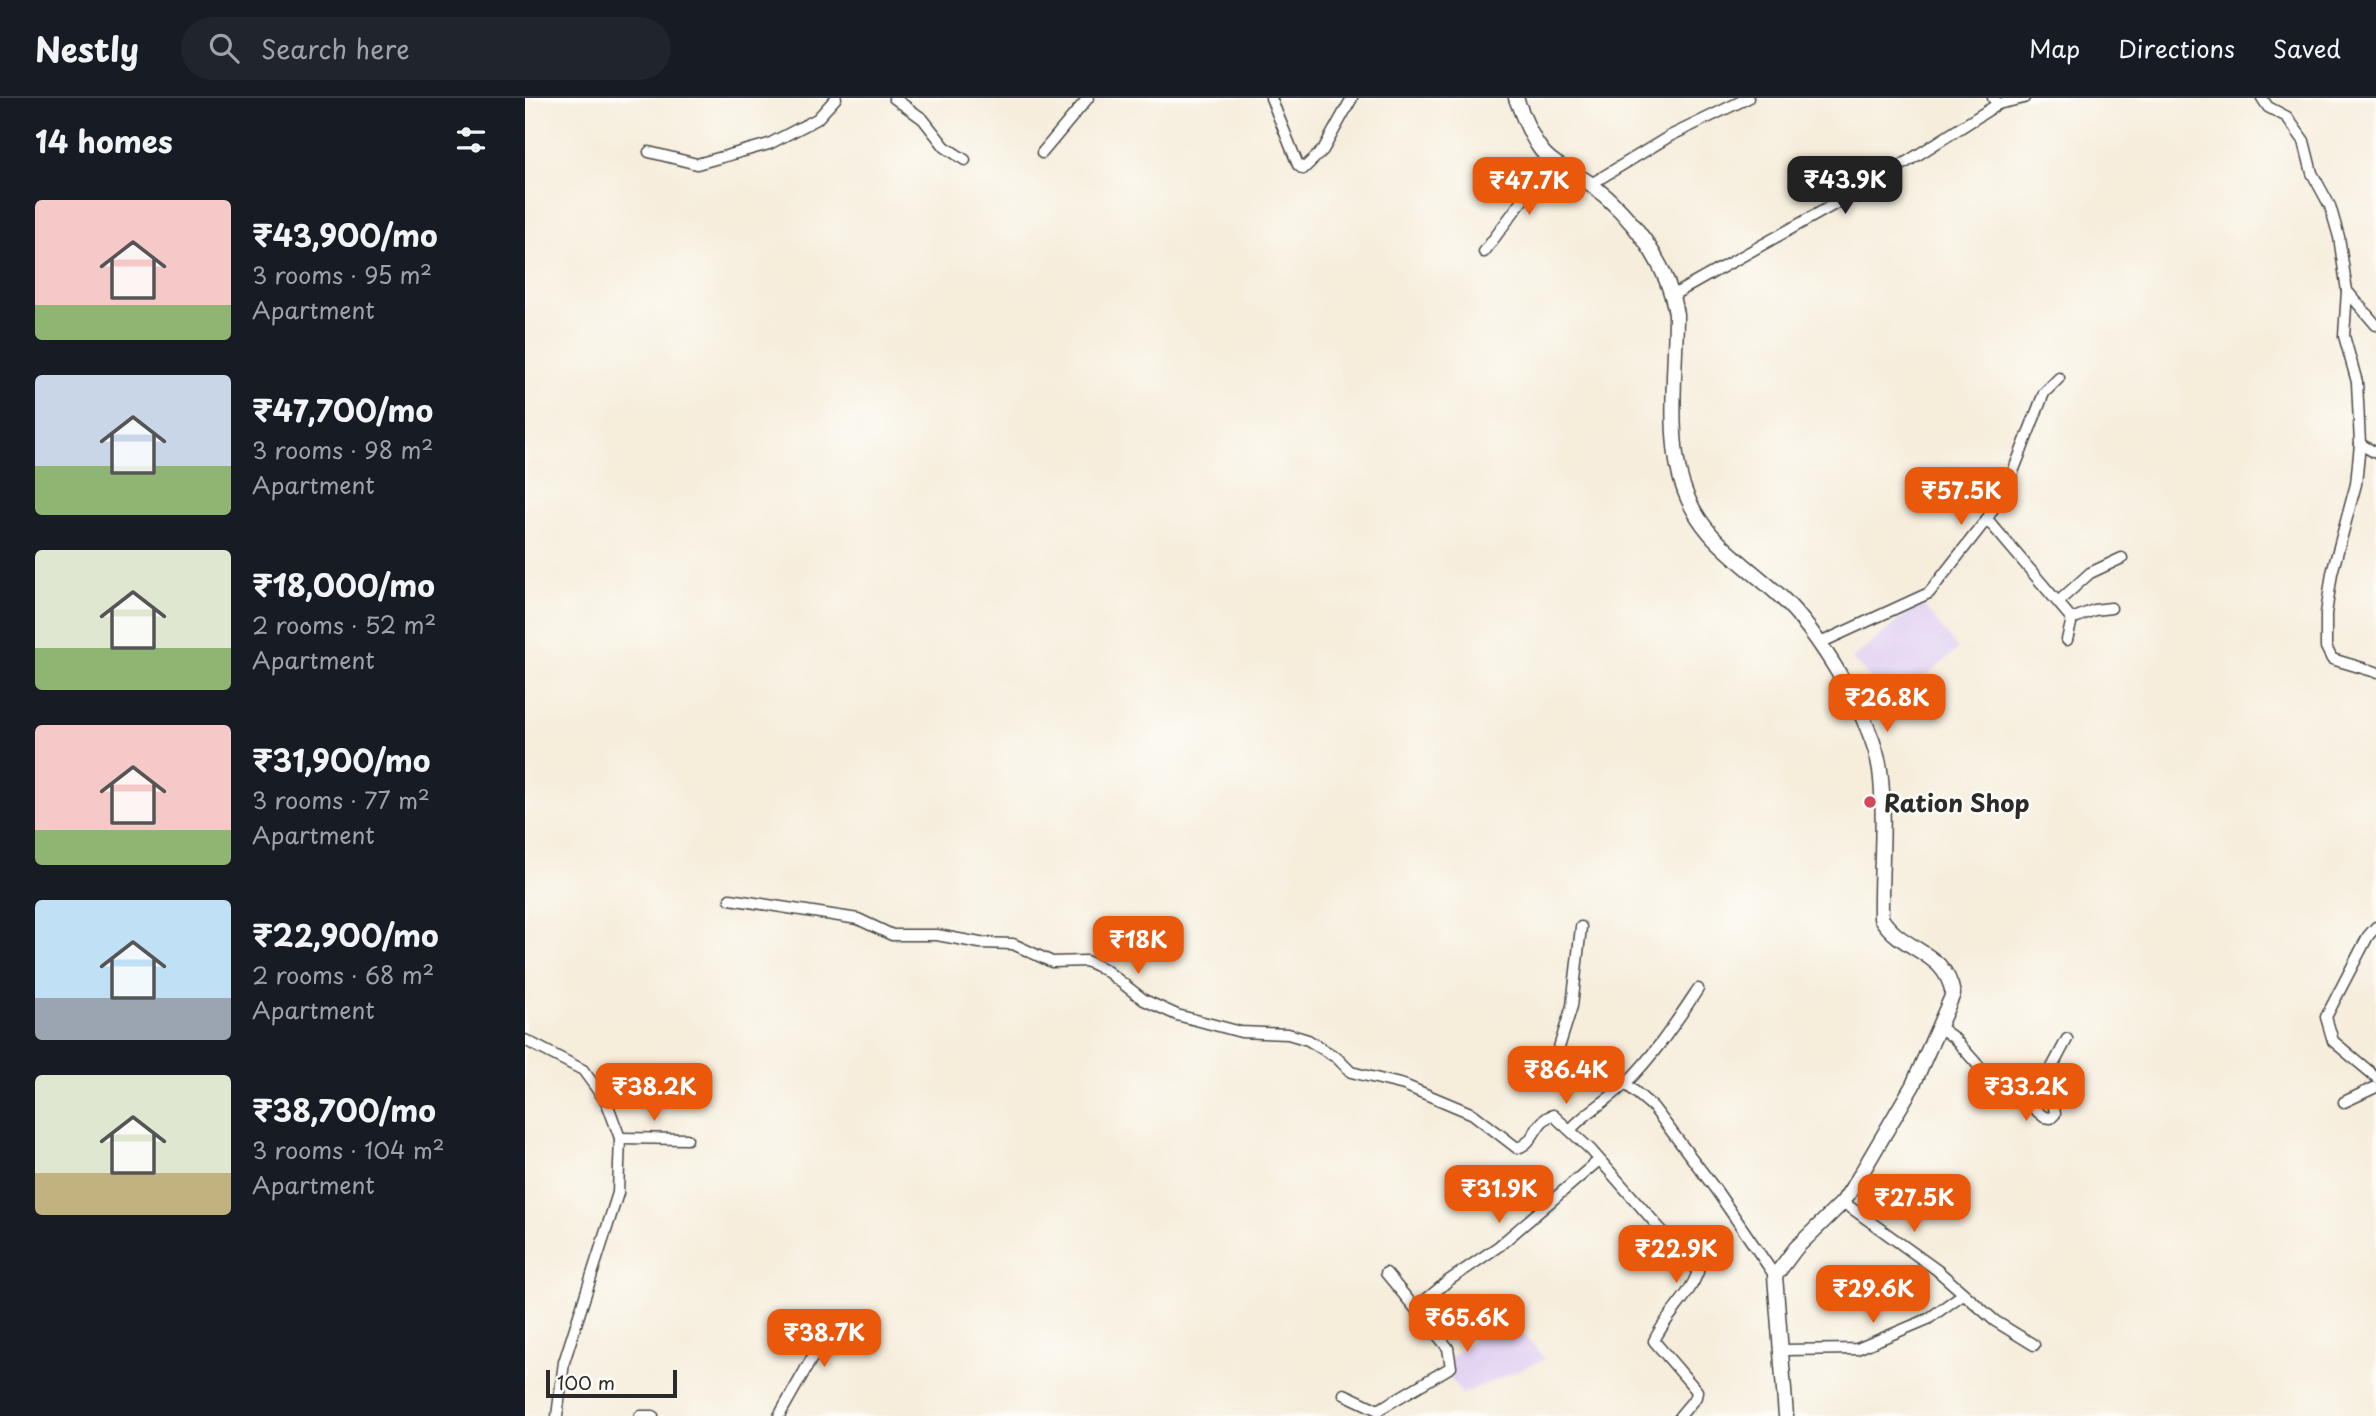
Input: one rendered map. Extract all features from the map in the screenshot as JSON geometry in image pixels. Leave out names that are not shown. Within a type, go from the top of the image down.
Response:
[{"type":"main road","points":[[1516,98],[1539,148],[1555,164],[1591,184],[1633,226],[1657,259],[1673,295],[1676,314],[1675,436],[1682,483],[1712,539],[1783,598],[1820,643],[1859,712],[1880,769],[1881,918],[1890,933],[1932,957],[1945,968],[1951,979],[1953,994],[1913,1085],[1843,1202],[1795,1248],[1775,1276],[1783,1350],[1786,1416]]},
{"type":"street","points":[[649,152],[697,164],[769,144],[817,119],[836,98]]},
{"type":"street","points":[[894,98],[923,119],[945,147],[965,160]]},
{"type":"street","points":[[1042,153],[1088,98]]},
{"type":"street","points":[[1271,98],[1298,165],[1303,169],[1323,150],[1352,98]]},
{"type":"street","points":[[1591,184],[1670,136],[1748,98]]},
{"type":"street","points":[[1673,295],[1883,177],[1996,101],[2024,98]]},
{"type":"street","points":[[2262,98],[2268,107],[2287,117],[2304,141],[2312,173],[2330,206],[2339,237],[2347,291],[2344,336],[2357,382],[2360,444],[2356,484],[2332,573],[2326,647],[2332,659],[2376,672]]},
{"type":"street","points":[[1484,252],[1524,198],[1555,164]]},
{"type":"street","points":[[2347,291],[2376,325]]},
{"type":"street","points":[[1820,643],[1929,593],[1987,519],[2010,482],[2044,393],[2059,379]]},
{"type":"street","points":[[2360,444],[2376,453]]},
{"type":"street","points":[[1987,519],[2072,619],[2067,640]]},
{"type":"street","points":[[2059,601],[2090,573],[2122,558]]},
{"type":"street","points":[[2072,619],[2094,610],[2111,608]]},
{"type":"street","points":[[730,899],[858,919],[892,935],[937,935],[980,943],[1013,944],[1052,962],[1086,961],[1104,969],[1143,1000],[1177,1015],[1241,1032],[1288,1034],[1308,1040],[1337,1058],[1351,1072],[1403,1085],[1473,1114],[1517,1148],[1522,1148],[1547,1117],[1553,1115],[1571,1129],[1698,1272],[1691,1291],[1665,1322],[1654,1341],[1697,1391],[1696,1397],[1680,1416]]},
{"type":"street","points":[[1581,927],[1572,1006],[1556,1057],[1582,1076],[1626,1084],[1653,1107],[1716,1189],[1775,1276]]},
{"type":"street","points":[[2376,927],[2368,936],[2326,1017],[2333,1041],[2376,1077]]},
{"type":"street","points":[[1571,1129],[1585,1113],[1626,1084],[1663,1041],[1698,989]]},
{"type":"street","points":[[1939,1027],[1954,1038],[1991,1080],[2051,1118],[2055,1114],[2049,1073],[2067,1039]]},
{"type":"street","points":[[525,1040],[583,1070],[607,1103],[620,1138],[618,1194],[564,1362],[557,1416]]},
{"type":"street","points":[[2344,1102],[2376,1087]]},
{"type":"street","points":[[620,1138],[687,1139]]},
{"type":"street","points":[[1417,1307],[1448,1280],[1499,1246],[1598,1161]]},
{"type":"street","points":[[1843,1202],[1937,1270],[1995,1321],[2034,1345]]},
{"type":"street","points":[[1344,1394],[1379,1413],[1451,1367],[1448,1348],[1417,1307],[1386,1273]]},
{"type":"street","points":[[1783,1350],[1857,1349],[1928,1319],[1962,1294]]},
{"type":"street","points":[[779,1416],[812,1358],[826,1347],[818,1320]]},
{"type":"street","points":[[640,1416],[653,1416]]},
{"type":"shaded area","points":[[1921,602],[1958,649],[1893,704],[1852,659]]},
{"type":"shaded area","points":[[1505,1313],[1545,1359],[1462,1394],[1441,1366]]},
{"type":"place","name":"Ration Shop","points":[[1870,802]]}]
